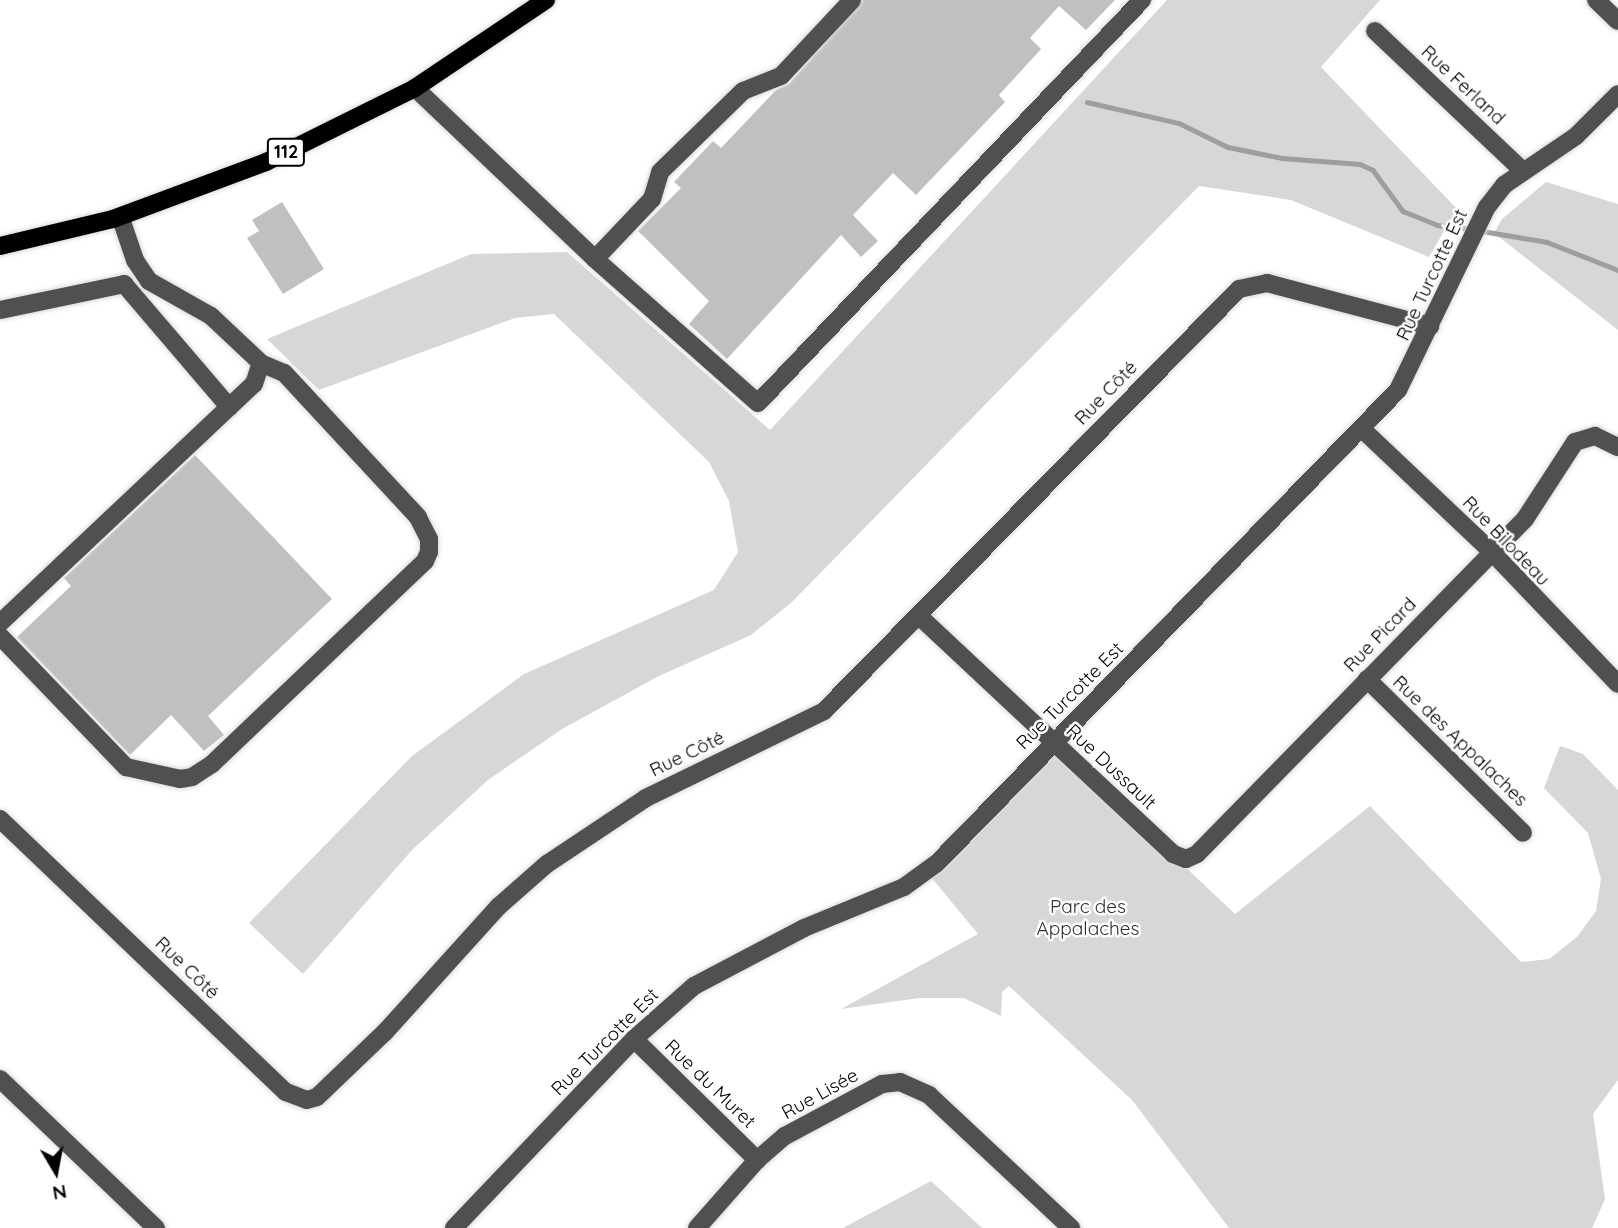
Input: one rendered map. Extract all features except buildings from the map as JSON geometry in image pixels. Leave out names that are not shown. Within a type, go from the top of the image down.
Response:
[{"type":"main road","name":"112","points":[[0,246],[121,216],[266,162],[415,88],[546,0]]},
{"type":"street","points":[[595,259],[652,199],[660,172],[743,91],[781,76],[852,0]]},
{"type":"street","points":[[415,88],[595,259],[758,403],[1142,0]]},
{"type":"street","points":[[1595,0],[1618,21]]},
{"type":"street","name":"Rue Ferland","points":[[1375,31],[1522,170]]},
{"type":"street","name":"Rue Turcotte Est","points":[[454,1228],[634,1039],[694,986],[744,957],[904,887],[936,864],[1053,742],[1363,430],[1398,390],[1430,327],[1473,229],[1504,185],[1522,170],[1576,136],[1618,94]]},
{"type":"street","points":[[0,636],[126,767],[180,779],[212,764],[425,561],[429,539],[418,517],[284,373],[261,363],[211,316],[149,281],[135,260],[121,216]]},
{"type":"street","name":"Rue Côté","points":[[0,819],[286,1092],[307,1100],[328,1090],[498,907],[547,864],[669,785],[811,720],[919,616],[1240,289],[1267,283],[1430,327]]},
{"type":"street","points":[[0,310],[124,284],[229,407]]},
{"type":"street","points":[[0,623],[254,384],[261,363]]},
{"type":"street","name":"Rue Bilodeau","points":[[1363,430],[1490,551],[1618,684]]},
{"type":"street","name":"Rue Picard","points":[[1186,859],[1197,854],[1490,551],[1525,519],[1575,442],[1595,436],[1618,447]]},
{"type":"street","name":"Rue Dussault","points":[[919,616],[1173,855],[1186,859]]},
{"type":"street","name":"Rue des Appalaches","points":[[1367,679],[1524,833]]},
{"type":"street","name":"Rue du Muret","points":[[634,1039],[757,1160]]},
{"type":"street","points":[[0,1079],[156,1228]]},
{"type":"street","name":"Rue Lisée","points":[[697,1228],[757,1160],[785,1136],[882,1084],[900,1082],[929,1095],[1071,1228]]},
{"type":"green space","points":[[1167,0],[1380,0],[1321,67],[1457,209],[1429,257],[1291,200],[1199,186],[792,602],[751,635],[659,676],[562,729],[488,780],[412,850],[303,974],[249,923],[412,756],[524,674],[714,590],[738,552],[729,501],[709,462],[554,314],[515,318],[319,390],[267,339],[471,254],[567,252],[770,430]]},
{"type":"green space","points":[[1546,182],[1618,204],[1618,330],[1494,233],[1502,219]]},
{"type":"green space","name":"Parc des Appalaches","points":[[1053,742],[1235,914],[1370,806],[1521,962],[1549,959],[1577,937],[1596,911],[1601,879],[1588,833],[1544,788],[1560,746],[1583,754],[1618,790],[1618,1080],[1593,1114],[1605,1199],[1592,1228],[1229,1228],[1132,1100],[1009,986],[1002,992],[1001,1016],[964,998],[919,998],[841,1009],[978,934],[926,871]]},
{"type":"green space","points":[[931,1181],[982,1228],[843,1228]]},
{"type":"waterway","points":[[1087,102],[1179,123],[1228,147],[1282,158],[1360,164],[1373,170],[1403,211],[1437,225],[1470,229]]},
{"type":"waterway","points":[[1482,231],[1547,242],[1618,270]]}]
